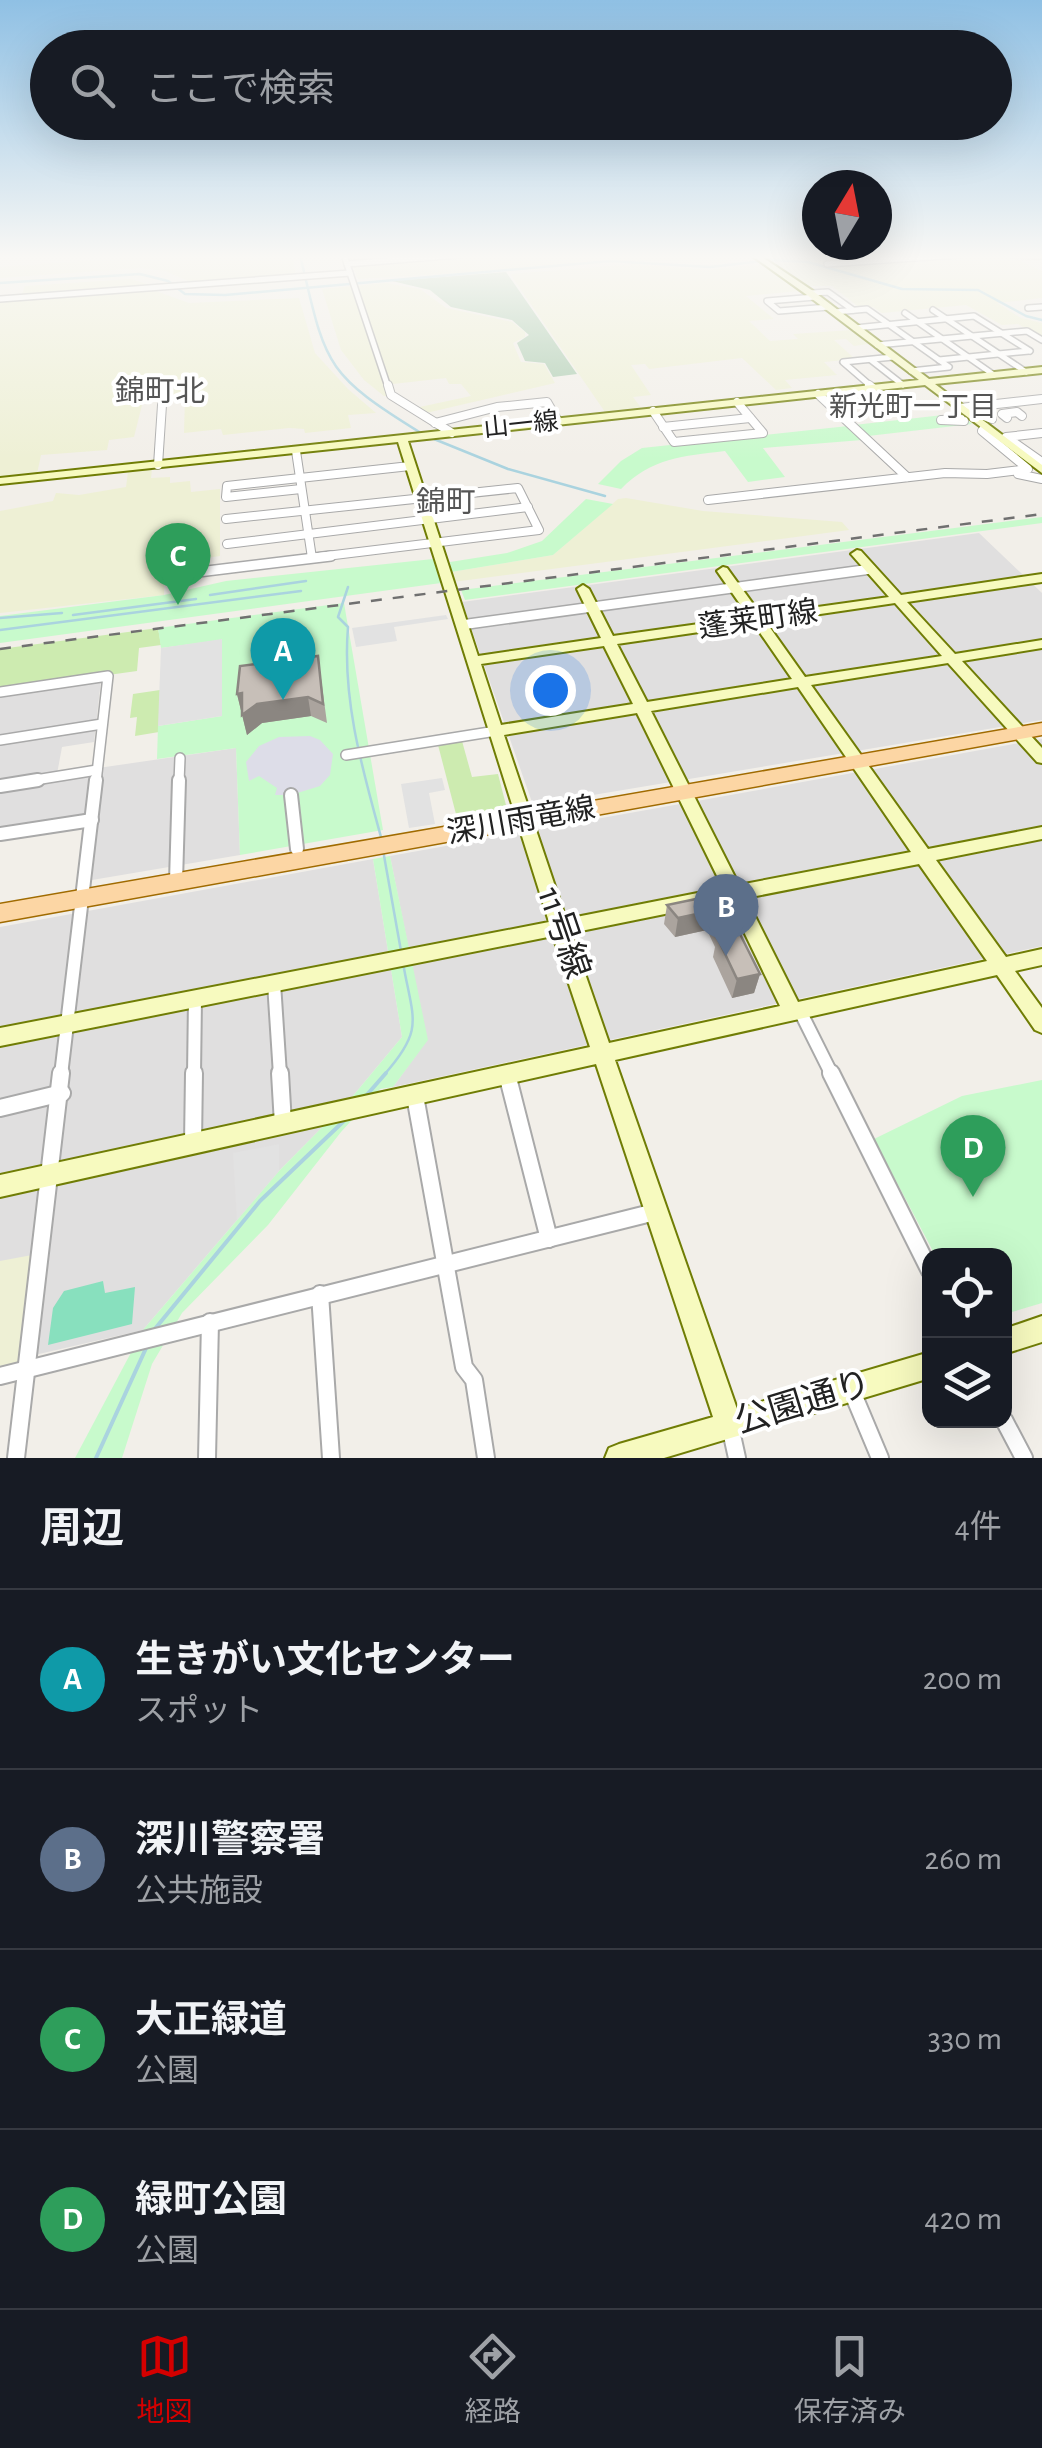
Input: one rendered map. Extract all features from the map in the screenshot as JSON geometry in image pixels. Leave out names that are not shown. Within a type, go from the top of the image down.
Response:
[{"type":"main road","name":"深川雨竜線","points":[[0,913],[1042,729]]},
{"type":"street","points":[[366,323],[390,395],[452,433]]},
{"type":"street","points":[[849,323],[926,382],[962,416],[987,421],[1042,462]]},
{"type":"street","points":[[885,323],[949,367],[912,371]]},
{"type":"street","points":[[856,328],[908,323]]},
{"type":"street","points":[[919,323],[994,375]]},
{"type":"street","points":[[953,323],[998,354],[1037,372]]},
{"type":"street","points":[[939,360],[1030,351],[985,323]]},
{"type":"street","points":[[877,344],[1026,330],[1042,340]]},
{"type":"street","points":[[873,388],[843,362],[893,357]]},
{"type":"street","points":[[870,359],[903,385]]},
{"type":"street","name":"山一線","points":[[0,481],[1037,372]]},
{"type":"street","points":[[818,394],[907,476]]},
{"type":"street","points":[[962,416],[1042,399]]},
{"type":"street","points":[[435,422],[496,408],[547,402],[558,421]]},
{"type":"street","points":[[653,411],[674,442],[763,433],[737,402]]},
{"type":"street","points":[[158,465],[162,405]]},
{"type":"street","points":[[1007,418],[1002,414],[1022,416]]},
{"type":"street","points":[[663,428],[750,418]]},
{"type":"street","points":[[987,421],[982,431],[1040,476]]},
{"type":"street","points":[[987,421],[1040,476]]},
{"type":"street","points":[[1006,437],[1042,433]]},
{"type":"street","name":"11号線","points":[[402,439],[524,821],[730,1425]]},
{"type":"street","points":[[296,451],[312,558]]},
{"type":"street","points":[[302,490],[226,496],[228,486],[410,466]]},
{"type":"street","points":[[708,500],[907,476],[1028,469]]},
{"type":"street","points":[[1008,471],[1040,476]]},
{"type":"street","points":[[174,575],[539,530],[518,488],[226,519]]},
{"type":"street","points":[[226,544],[528,507]]},
{"type":"street","points":[[857,554],[1042,758]]},
{"type":"street","points":[[461,625],[870,568]]},
{"type":"street","points":[[723,571],[1042,1024]]},
{"type":"street","name":"蓬莱町線","points":[[473,661],[1039,582]]},
{"type":"street","points":[[583,589],[922,1256]]},
{"type":"street","points":[[346,755],[1042,644]]},
{"type":"street","points":[[0,692],[108,676],[62,1094],[16,1458]]},
{"type":"street","points":[[0,740],[102,724]]},
{"type":"street","points":[[176,881],[180,758]]},
{"type":"street","points":[[0,786],[97,770]]},
{"type":"street","points":[[291,795],[297,849]]},
{"type":"street","points":[[0,834],[92,820]]},
{"type":"street","points":[[0,1038],[1042,833]]},
{"type":"street","points":[[0,1186],[1042,957]]},
{"type":"street","points":[[274,984],[282,1124]]},
{"type":"street","points":[[193,1144],[194,999]]},
{"type":"street","points":[[507,1074],[549,1239]]},
{"type":"street","points":[[0,1108],[62,1094]]},
{"type":"street","points":[[415,1096],[464,1367],[474,1380],[486,1458]]},
{"type":"street","points":[[0,1376],[656,1212]]},
{"type":"street","points":[[320,1294],[331,1458]]},
{"type":"street","points":[[207,1458],[210,1322]]},
{"type":"street","points":[[1012,1339],[1042,1330]]},
{"type":"street","name":"公園通り","points":[[619,1458],[922,1367]]},
{"type":"street","points":[[850,1388],[880,1458]]},
{"type":"street","points":[[730,1425],[737,1458]]},
{"type":"street","points":[[1008,1428],[1024,1458]]},
{"type":"shaded area","points":[[979,533],[1042,593],[1042,720],[533,805],[462,602]]},
{"type":"shaded area","points":[[446,615],[448,619],[394,627],[397,641],[356,647],[352,628]]},
{"type":"shaded area","points":[[222,639],[222,716],[158,726],[161,648]]},
{"type":"shaded area","points":[[101,680],[94,742],[62,747],[57,774],[236,748],[240,855],[92,880],[98,820],[0,832],[0,694]]},
{"type":"shaded area","points":[[310,736],[320,740],[333,754],[330,775],[320,786],[291,795],[275,795],[277,788],[259,776],[249,781],[246,762],[259,746],[279,737]]},
{"type":"shaded area","points":[[1042,739],[1042,946],[393,1087],[427,1040],[390,856]]},
{"type":"shaded area","points":[[442,778],[445,790],[429,793],[435,824],[409,828],[401,784]]},
{"type":"shaded area","points":[[373,859],[402,1037],[352,1097],[279,1171],[143,1330],[0,1363],[0,927]]},
{"type":"shaded area","points":[[279,1144],[279,1171],[237,1220],[233,1153]]},
{"type":"green space","points":[[0,323],[306,323],[315,353],[376,413],[348,415],[351,428],[305,433],[304,429],[289,428],[223,435],[221,429],[184,433],[185,398],[143,401],[134,437],[109,440],[107,450],[41,455],[37,474],[0,479]]},
{"type":"green space","points":[[333,323],[513,323],[525,332],[525,337],[513,343],[521,362],[544,364],[555,383],[426,413],[415,408],[471,396],[461,384],[449,384],[446,378],[384,385],[384,396],[364,380],[341,350]]},
{"type":"green space","points":[[515,323],[542,323],[577,374],[553,377],[545,363],[525,361],[517,343],[529,335]]},
{"type":"green space","points":[[544,323],[751,323],[770,341],[798,339],[793,334],[851,330],[868,344],[854,346],[846,339],[834,340],[855,359],[824,362],[837,375],[785,380],[792,388],[776,390],[742,358],[649,369],[645,364],[631,365],[651,395],[633,397],[642,409],[605,412]]},
{"type":"green space","points":[[998,323],[1042,323],[1042,338],[1018,324]]},
{"type":"green space","points":[[961,413],[972,424],[868,436],[854,425]]},
{"type":"green space","points":[[848,426],[862,440],[763,448],[785,477],[748,482],[725,451],[656,465],[621,489],[598,484],[621,461],[642,448]]},
{"type":"green space","points":[[152,469],[151,478],[170,477],[170,483],[190,481],[191,492],[220,489],[220,556],[199,559],[198,569],[192,570],[191,560],[165,563],[164,595],[0,613],[0,511],[53,501],[56,493],[79,495],[126,487],[128,472]]},
{"type":"green space","points":[[586,499],[613,504],[553,555],[451,572],[450,562],[507,553],[542,541]]},
{"type":"green space","points":[[618,499],[703,511],[842,522],[849,530],[453,582],[451,572],[553,555]]},
{"type":"green space","points":[[1042,517],[1042,523],[465,600],[461,590]]},
{"type":"green space","points":[[433,559],[441,583],[0,643],[0,616],[164,595],[226,581]]},
{"type":"green space","points":[[344,603],[383,830],[240,855],[236,748],[157,759],[158,726],[222,716],[222,640],[161,648],[158,628]]},
{"type":"green space","points":[[158,628],[161,645],[139,648],[137,671],[0,690],[0,649]]},
{"type":"green space","points":[[160,690],[159,732],[135,736],[137,717],[130,718],[133,694]]},
{"type":"green space","points":[[462,741],[472,777],[498,774],[507,809],[457,818],[438,745]]},
{"type":"green space","points":[[390,856],[428,1040],[393,1087],[380,1089],[268,1225],[182,1313],[152,1364],[122,1458],[75,1458],[143,1330],[279,1171],[352,1097],[402,1037],[373,859]]},
{"type":"green space","points":[[1042,1080],[1042,1303],[1012,1312],[1012,1248],[931,1248],[874,1139],[962,1096]]},
{"type":"green space","points":[[32,1255],[19,1362],[0,1366],[0,1261]]},
{"type":"green space","points":[[103,1281],[105,1293],[135,1287],[132,1324],[48,1345],[53,1308],[64,1291]]},
{"type":"building","points":[[276,628],[300,637],[277,654],[255,643]]},
{"type":"building","points":[[318,656],[323,704],[308,697],[257,704],[242,715],[242,693],[237,694],[240,666]]},
{"type":"building","points":[[720,894],[760,974],[737,979],[717,937],[723,936],[711,911],[678,918],[667,905]]},
{"type":"waterway","points":[[317,323],[333,362],[346,379],[421,433]]},
{"type":"waterway","points":[[434,439],[508,469],[605,496]]},
{"type":"waterway","points":[[210,595],[306,581]]},
{"type":"waterway","points":[[348,587],[338,617],[348,627],[351,707],[381,837]]},
{"type":"waterway","points":[[0,630],[301,591]]},
{"type":"waterway","points":[[73,615],[196,599]]},
{"type":"waterway","points":[[0,618],[62,613]]},
{"type":"waterway","points":[[383,850],[401,951]]},
{"type":"waterway","points":[[384,1075],[406,1046],[413,1023],[403,963]]},
{"type":"waterway","points":[[365,1097],[386,1073]]},
{"type":"waterway","points":[[154,1330],[260,1201],[347,1118]]},
{"type":"waterway","points":[[96,1458],[147,1346]]},
{"type":"railway","points":[[0,649],[1042,514]]},
{"type":"place","name":"大正緑道","points":[[178,605]]},
{"type":"place","name":"生きがい文化センター","points":[[283,700]]},
{"type":"place","name":"深川警察署","points":[[726,956]]},
{"type":"place","name":"緑町公園","points":[[973,1197]]},
{"type":"district","name":"錦町北","points":[[160,392]]},
{"type":"district","name":"新光町一丁目","points":[[913,408]]},
{"type":"district","name":"錦町","points":[[446,503]]}]
